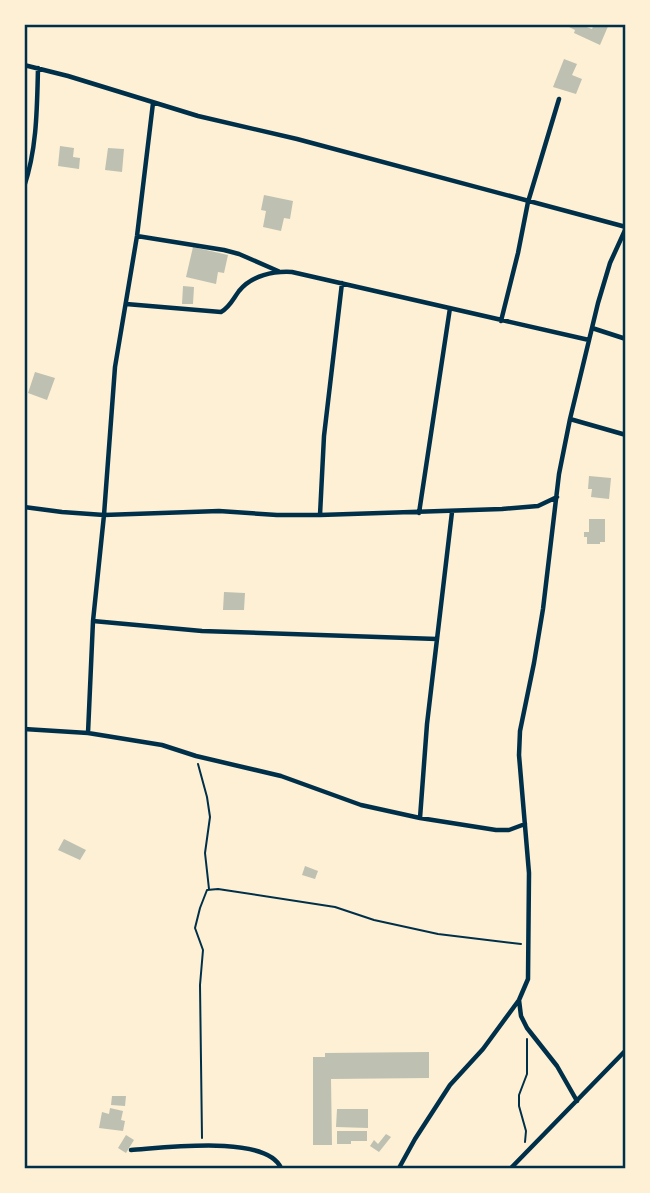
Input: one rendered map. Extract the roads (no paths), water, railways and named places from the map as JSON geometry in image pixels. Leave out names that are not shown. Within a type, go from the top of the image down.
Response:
[{"type":"street","points":[[24,65],[97,84],[198,116],[354,154],[625,228],[610,263],[570,419],[559,474],[534,663],[520,731],[519,755],[529,873],[528,979],[519,1000],[483,1049],[450,1085],[399,1168]]},
{"type":"street","points":[[24,187],[30,171],[34,142],[38,68]]},
{"type":"street","points":[[501,321],[528,202],[559,99]]},
{"type":"street","points":[[88,733],[93,621],[115,367],[137,236],[153,103]]},
{"type":"street","points":[[137,236],[224,250],[278,271],[342,283],[589,340]]},
{"type":"street","points":[[126,304],[221,312],[228,308],[246,284],[278,271]]},
{"type":"street","points":[[320,515],[324,436],[342,283]]},
{"type":"street","points":[[419,513],[450,308]]},
{"type":"street","points":[[592,328],[625,339]]},
{"type":"street","points":[[570,419],[625,435]]},
{"type":"street","points":[[24,507],[104,514],[219,511],[277,515],[419,513],[538,506],[557,496]]},
{"type":"street","points":[[420,818],[426,734],[452,512]]},
{"type":"street","points":[[93,621],[202,631],[438,639]]},
{"type":"street","points":[[24,729],[88,733],[162,745],[281,776],[361,806],[420,818],[496,830],[509,830],[526,824]]},
{"type":"street","points":[[519,1000],[521,1016],[527,1028],[557,1066],[577,1101]]},
{"type":"street","points":[[511,1168],[625,1050]]},
{"type":"street","points":[[131,1150],[223,1145],[267,1154],[278,1162],[281,1168]]}]
